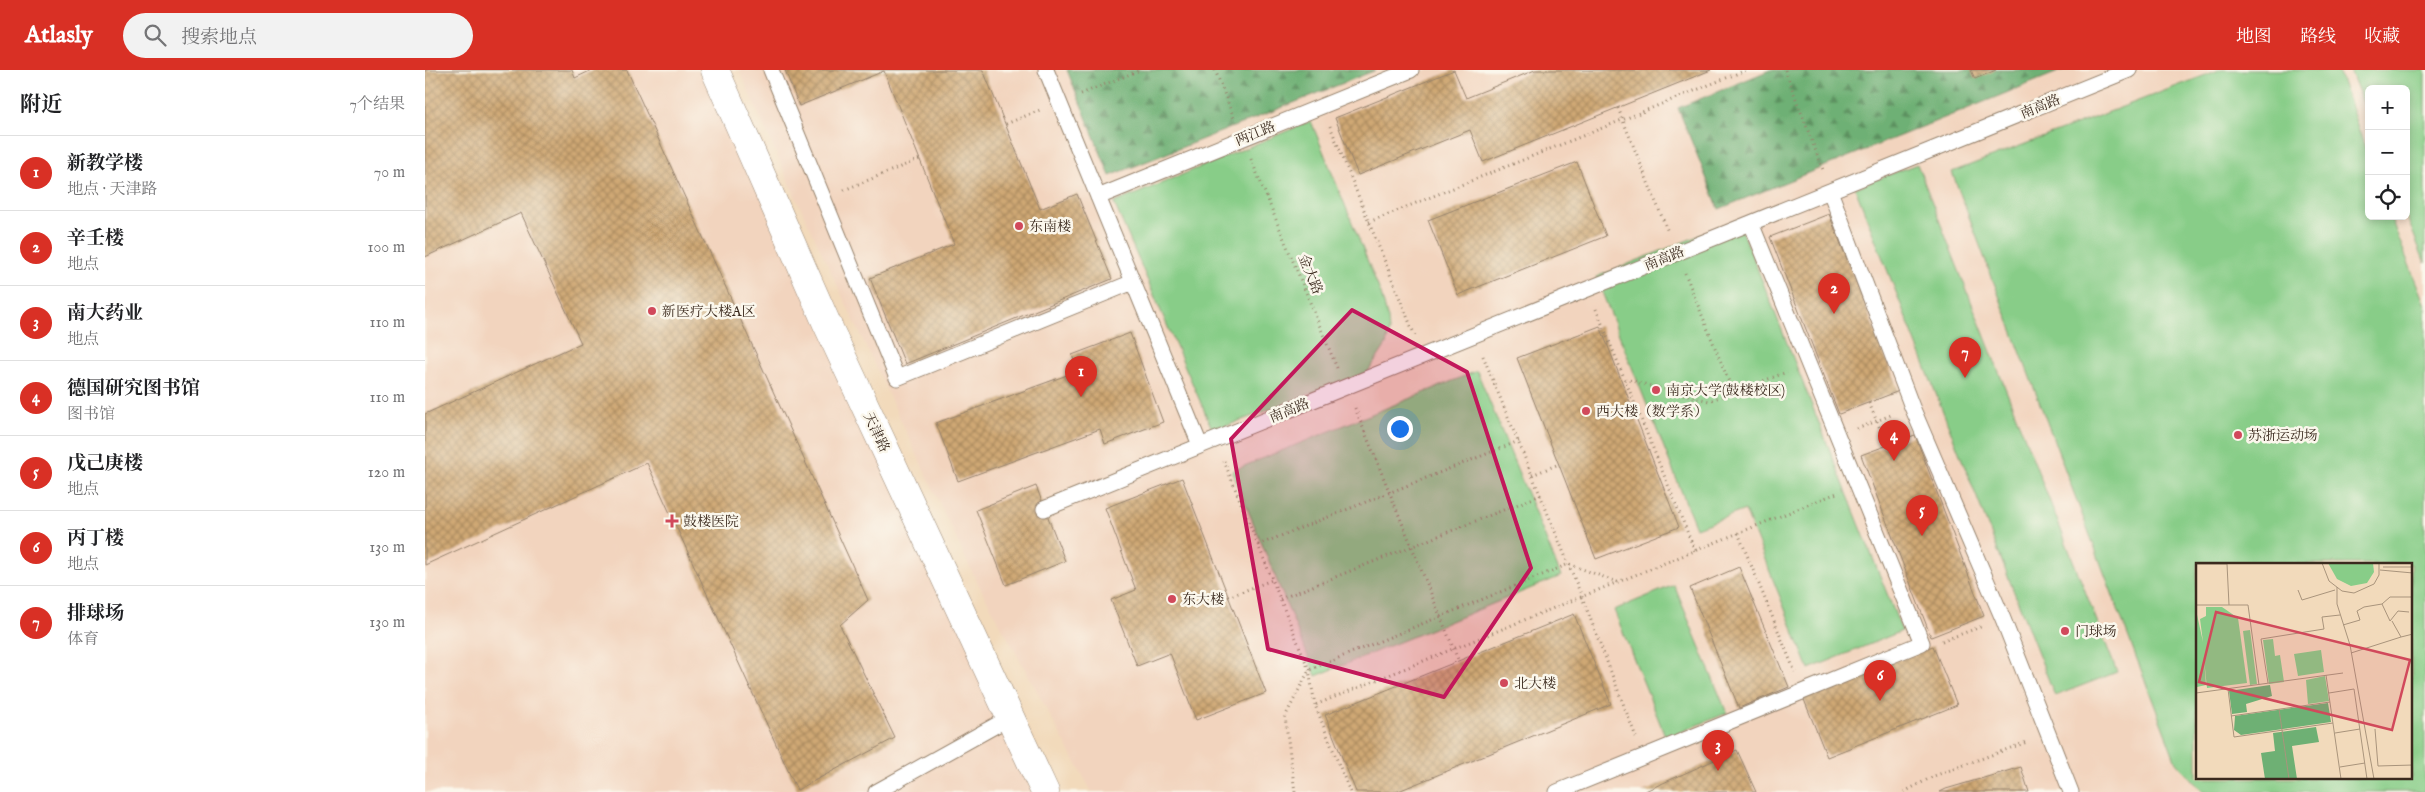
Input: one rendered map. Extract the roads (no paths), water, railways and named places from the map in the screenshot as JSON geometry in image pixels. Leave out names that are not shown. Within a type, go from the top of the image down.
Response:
[{"type":"street","name":"天津路","points":[[715,70],[827,324],[1045,792]]},
{"type":"lane","points":[[771,70],[897,378],[1133,282]]},
{"type":"lane","points":[[1046,70],[1200,445]]},
{"type":"lane","name":"两江路","points":[[1098,196],[1411,70]]},
{"type":"lane","name":"南高路","points":[[1044,508],[2126,70]]},
{"type":"lane","points":[[1830,190],[1912,407],[2003,619],[2071,792]]},
{"type":"lane","points":[[1557,792],[1922,643],[1751,223]]},
{"type":"lane","points":[[876,792],[1009,718]]},
{"type":"place","name":"东南楼","points":[[1019,226]]},
{"type":"place","name":"新医疗大楼A区","points":[[652,311]]},
{"type":"place","name":"辛壬楼","points":[[1834,314]]},
{"type":"place","name":"排球场","points":[[1965,378]]},
{"type":"place","name":"南京大学(鼓楼校区)","points":[[1656,390]]},
{"type":"place","name":"新教学楼","points":[[1081,397]]},
{"type":"place","name":"西大楼（数学系）","points":[[1586,411]]},
{"type":"place","name":"苏浙运动场","points":[[2238,435]]},
{"type":"place","name":"德国研究图书馆","points":[[1894,461]]},
{"type":"place","name":"鼓楼医院","points":[[672,521]]},
{"type":"place","name":"戊己庚楼","points":[[1922,536]]},
{"type":"place","name":"东大楼","points":[[1172,599]]},
{"type":"place","name":"门球场","points":[[2065,631]]},
{"type":"place","name":"北大楼","points":[[1504,683]]},
{"type":"place","name":"丙丁楼","points":[[1880,701]]},
{"type":"place","name":"南大药业","points":[[1718,771]]}]
